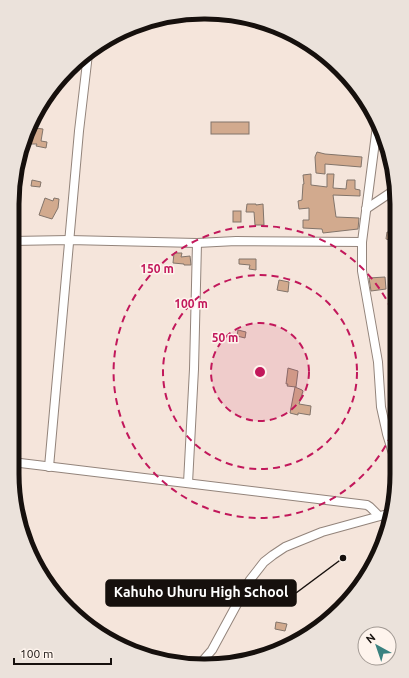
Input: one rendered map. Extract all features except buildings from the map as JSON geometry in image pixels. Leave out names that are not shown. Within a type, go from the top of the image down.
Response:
[{"type":"street","points":[[49,467],[57,393],[69,240],[87,61]]},
{"type":"street","points":[[375,132],[362,242],[362,271],[378,362],[381,407],[390,444]]},
{"type":"street","points":[[366,209],[390,192]]},
{"type":"street","points":[[19,241],[69,240],[197,243],[236,241],[362,242]]},
{"type":"street","points":[[188,483],[194,368],[197,243]]},
{"type":"street","points":[[19,463],[367,505],[379,516]]},
{"type":"street","points":[[204,659],[212,650],[250,580],[264,562],[285,547],[322,532],[385,514]]},
{"type":"place","name":"Kahuho Uhuru High School","points":[[343,558]]}]
